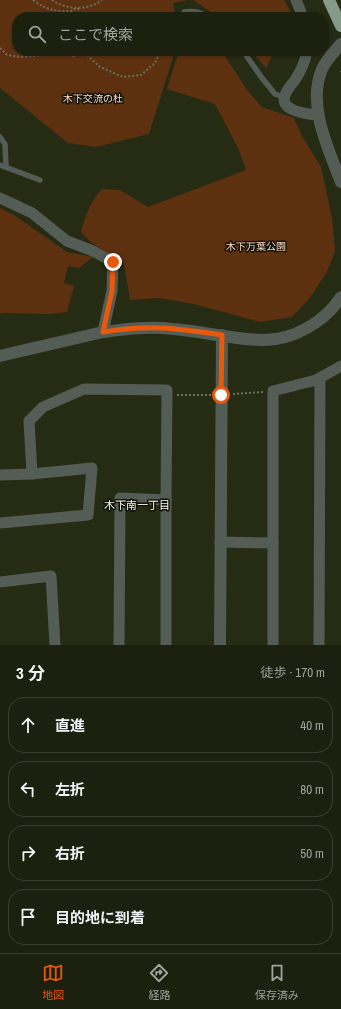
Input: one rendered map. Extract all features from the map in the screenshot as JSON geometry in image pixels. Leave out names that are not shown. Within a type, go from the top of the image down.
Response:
[{"type":"highway","points":[[329,0],[341,26]]},
{"type":"street","points":[[296,0],[301,12]]},
{"type":"street","points":[[341,44],[322,69],[317,90],[318,115],[341,182]]},
{"type":"street","points":[[306,56],[301,70],[286,92],[284,101],[294,111],[318,115]]},
{"type":"street","points":[[0,198],[32,213],[67,241],[93,251],[113,262],[112,291],[103,332]]},
{"type":"street","points":[[0,356],[119,329],[160,328],[245,339],[266,340],[282,338],[297,333],[322,319],[341,297]]},
{"type":"street","points":[[220,645],[222,335]]},
{"type":"street","points":[[273,645],[273,391],[316,380],[341,366]]},
{"type":"street","points":[[319,645],[320,378]]},
{"type":"street","points":[[32,474],[29,421],[43,407],[84,389],[167,390],[166,645]]},
{"type":"street","points":[[0,475],[32,474],[92,468],[88,515],[0,523]]},
{"type":"street","points":[[119,645],[120,498],[166,500]]},
{"type":"street","points":[[220,542],[273,543]]},
{"type":"street","points":[[0,582],[51,576],[55,645]]},
{"type":"lane","points":[[184,12],[194,10],[199,12]]},
{"type":"lane","points":[[247,56],[275,94],[284,97]]},
{"type":"lane","points":[[0,137],[5,144],[3,166],[40,180]]},
{"type":"path","points":[[33,0],[41,6],[52,10],[63,12],[73,11],[77,8]]},
{"type":"path","points":[[52,0],[64,6],[77,8],[87,7],[102,0]]},
{"type":"path","points":[[77,8],[78,12]]},
{"type":"path","points":[[0,48],[6,54],[12,56],[33,56]]},
{"type":"path","points":[[88,56],[100,67],[123,77],[141,75],[155,63],[158,56]]},
{"type":"green space","name":"木下交流の杜","points":[[0,0],[188,0],[173,3],[175,12],[12,12],[12,56],[173,56],[149,134],[96,147],[68,143],[0,88]]},
{"type":"green space","points":[[193,0],[284,0],[290,12],[211,12]]},
{"type":"green space","name":"木下万葉公園","points":[[177,56],[225,56],[247,90],[262,107],[294,118],[302,136],[321,167],[332,218],[335,251],[327,272],[309,299],[292,317],[260,322],[194,304],[159,298],[130,300],[124,264],[92,243],[81,232],[89,209],[94,199],[102,189],[120,190],[148,207],[246,170],[238,148],[215,104],[167,89]]},
{"type":"green space","points":[[255,56],[272,56],[266,68]]},
{"type":"green space","points":[[0,208],[14,215],[67,252],[93,257],[79,268],[68,266],[64,283],[74,286],[67,312],[51,314],[0,314]]},
{"type":"district","name":"木下南一丁目","points":[[137,505]]},
{"type":"route","points":[[113,262],[112,291],[103,332],[119,329],[160,328],[222,335],[221,395]]}]
